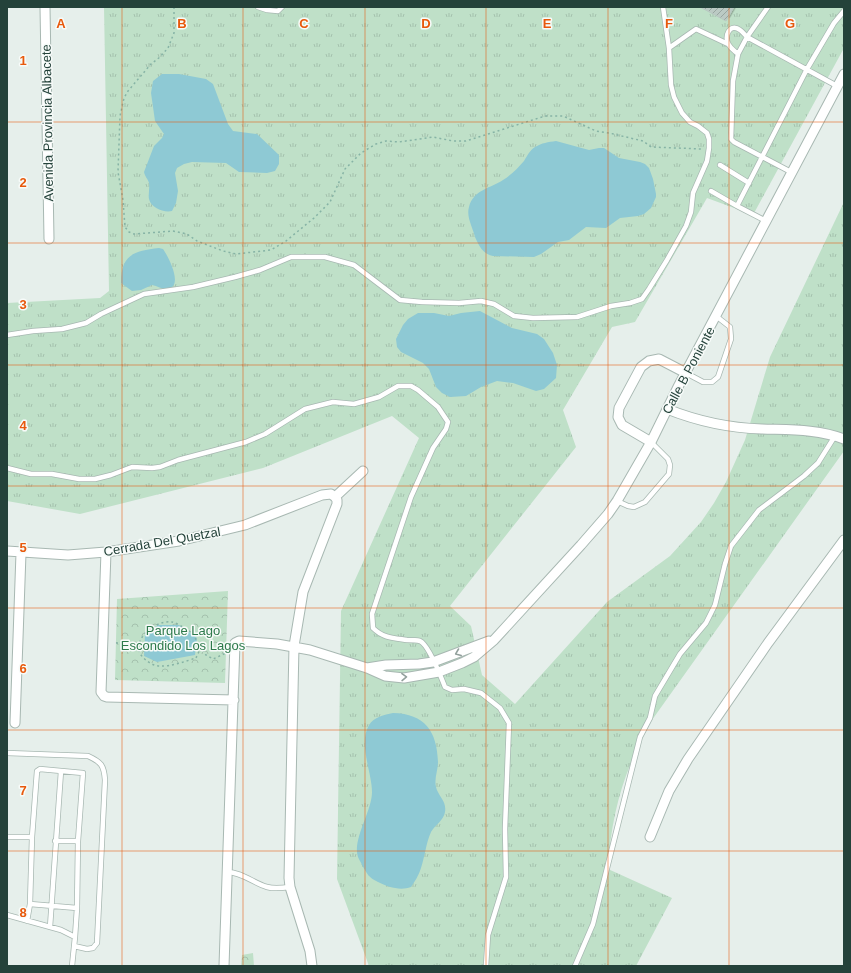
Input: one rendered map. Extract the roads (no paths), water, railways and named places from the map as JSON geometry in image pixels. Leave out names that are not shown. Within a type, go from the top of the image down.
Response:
[{"type":"street","name":"Avenida Provincia Albacete","points":[[45,7],[49,239]]},
{"type":"street","name":"Calle B Poniente","points":[[367,668],[385,676],[404,678],[439,672],[474,657],[494,640],[582,545],[608,514],[651,442],[791,172],[844,74]]},
{"type":"street","points":[[651,442],[622,425],[618,417],[619,408],[641,367],[649,361],[659,359],[686,373]]},
{"type":"street","points":[[667,409],[685,416],[733,426],[791,429],[840,437]]},
{"type":"street","points":[[312,966],[310,951],[288,878],[294,646],[303,592],[337,504],[335,497],[363,471]]},
{"type":"street","name":"Cerrada Del Quetzal","points":[[7,551],[68,555],[106,552],[179,541],[245,525],[322,495],[331,494],[335,497]]},
{"type":"street","points":[[650,837],[669,791],[688,759],[768,643],[844,540]]},
{"type":"street","points":[[106,552],[101,684],[102,694],[107,697],[234,700]]},
{"type":"street","points":[[15,723],[21,553]]},
{"type":"street","name":"Calle B Poniente","points":[[367,668],[386,665],[433,662],[494,640]]},
{"type":"street","points":[[224,966],[235,644],[239,641],[294,646],[367,668]]},
{"type":"lane","points":[[258,7],[278,11],[282,7]]},
{"type":"lane","points":[[7,335],[62,329],[86,323],[101,314],[144,294],[193,287],[260,270],[291,257],[325,257],[354,265],[400,300],[459,303],[481,301],[494,304],[514,316],[533,318],[577,317],[611,306],[630,303],[642,299],[650,289],[686,226],[691,212],[693,193],[707,161],[709,148],[707,133],[690,122],[682,113],[670,85],[669,48],[663,7]]},
{"type":"lane","points":[[768,7],[747,37],[738,54],[733,81],[731,139],[763,158],[791,172]]},
{"type":"lane","points":[[737,206],[763,158],[807,69],[834,23],[844,11]]},
{"type":"lane","points":[[669,48],[696,29],[728,44],[738,54]]},
{"type":"lane","points":[[728,44],[726,37],[730,29],[740,29],[747,37],[837,86]]},
{"type":"lane","points":[[720,165],[750,182]]},
{"type":"lane","points":[[711,191],[766,221]]},
{"type":"lane","points":[[686,373],[703,382],[712,382],[718,376],[731,339],[730,327],[716,316]]},
{"type":"lane","points":[[7,468],[31,474],[52,474],[79,479],[95,479],[132,467],[160,467],[178,460],[246,442],[265,434],[305,409],[333,402],[354,404],[379,397],[398,386],[411,386],[438,407],[448,422],[446,429],[433,448],[411,497],[372,614],[373,628],[380,634],[392,638],[420,641],[426,646],[445,687],[452,690],[464,689],[481,693],[500,708],[509,723],[505,828],[506,877],[488,935],[486,966]]},
{"type":"lane","points":[[575,966],[593,924],[640,737],[650,718],[655,696],[680,654],[706,623],[715,604],[731,546],[759,510],[804,476],[818,463],[840,437]]},
{"type":"lane","points":[[617,501],[634,507],[645,502],[669,474],[670,464],[668,459],[651,442]]},
{"type":"lane","points":[[7,753],[88,756],[100,762],[105,770],[97,943],[93,948],[87,949],[74,946]]},
{"type":"lane","points":[[27,921],[30,904],[32,837],[37,771],[83,773],[78,841],[77,908],[72,966]]},
{"type":"lane","points":[[50,927],[61,771]]},
{"type":"lane","points":[[7,837],[32,837]]},
{"type":"lane","points":[[55,841],[78,841]]},
{"type":"lane","points":[[227,872],[238,874],[267,887],[290,887]]},
{"type":"lane","points":[[30,904],[77,908]]},
{"type":"lane","points":[[7,915],[61,930],[75,937]]},
{"type":"water","points":[[162,74],[179,74],[206,79],[213,84],[228,124],[233,131],[257,134],[279,155],[279,164],[275,171],[267,173],[239,172],[226,163],[192,162],[184,164],[177,168],[175,173],[178,191],[176,203],[172,211],[162,210],[152,205],[149,199],[149,183],[144,172],[154,146],[164,134],[155,121],[151,93],[153,81]]},
{"type":"water","points":[[556,141],[589,150],[604,148],[619,158],[645,164],[649,168],[656,194],[651,208],[644,214],[638,216],[620,218],[606,228],[586,227],[569,240],[558,242],[534,257],[490,255],[482,249],[475,237],[468,215],[471,201],[478,193],[512,174],[533,148],[548,142]]},
{"type":"water","points":[[159,248],[163,249],[171,264],[175,277],[173,287],[166,289],[152,285],[141,290],[132,291],[121,283],[123,266],[130,256],[142,251]]},
{"type":"water","points":[[480,311],[512,328],[537,334],[544,339],[553,353],[557,365],[556,378],[544,389],[536,391],[513,383],[497,381],[481,387],[466,396],[450,397],[442,393],[436,387],[429,369],[423,363],[401,352],[397,347],[396,339],[403,325],[408,319],[418,313],[434,313],[449,316]]},
{"type":"water","points":[[158,625],[179,625],[197,638],[195,655],[157,662],[144,656],[145,634]]},
{"type":"water","points":[[393,713],[404,714],[421,721],[432,733],[435,741],[438,762],[435,781],[436,787],[445,805],[443,818],[431,832],[418,876],[411,887],[403,889],[394,888],[370,877],[358,857],[357,850],[372,792],[365,749],[366,733],[371,722],[380,717]]},
{"type":"park label","name":"Parque Lago Escondido Los Lagos","points":[[183,638]]}]
